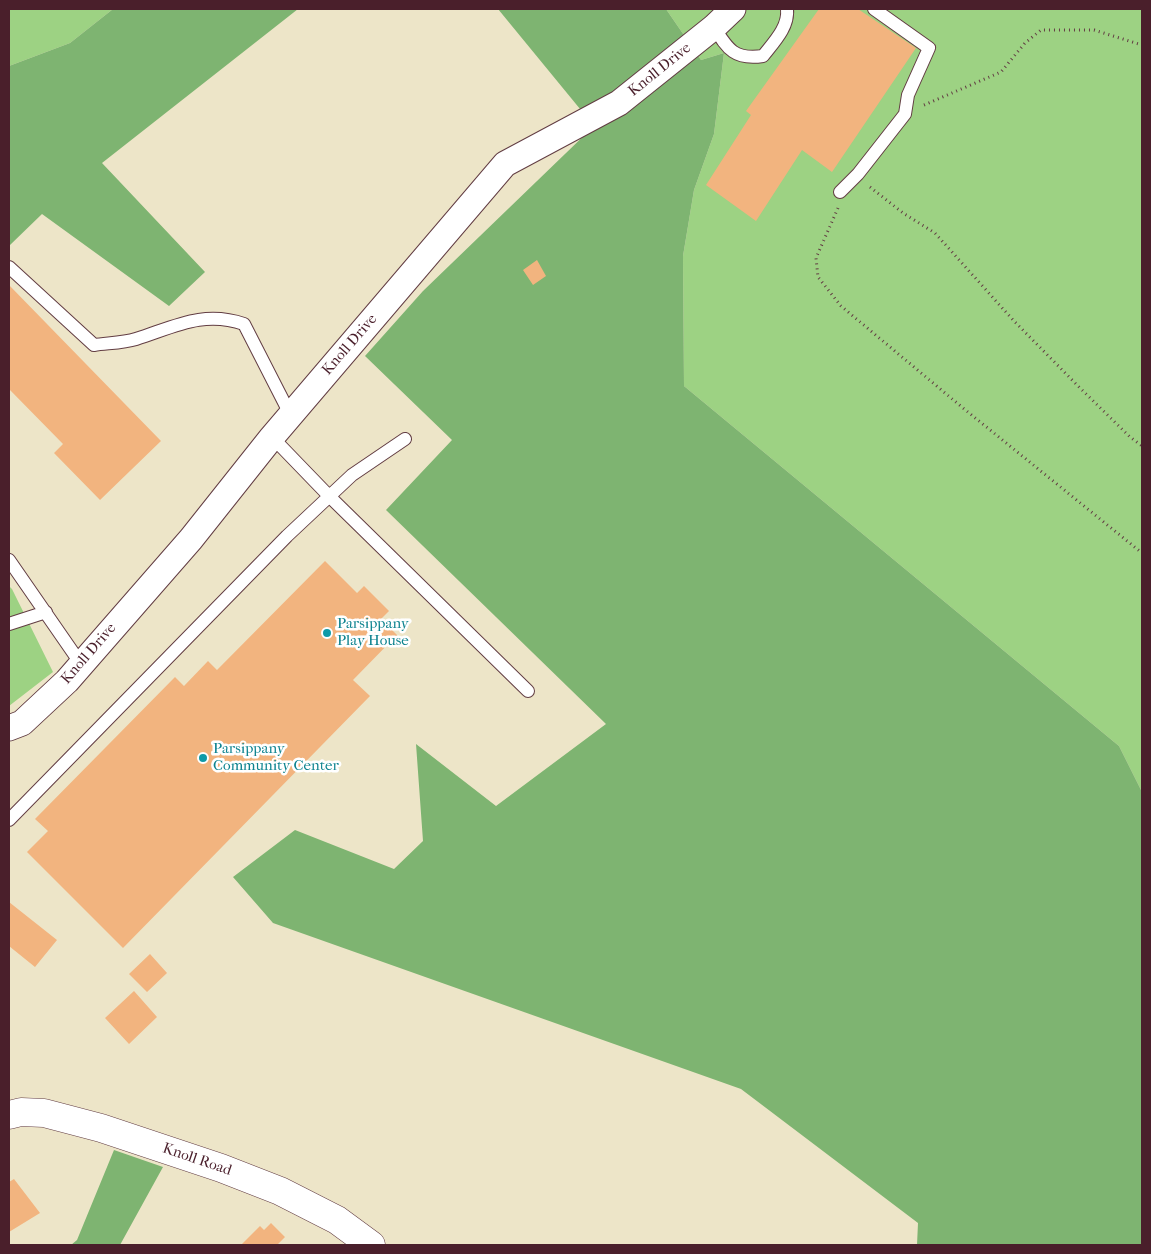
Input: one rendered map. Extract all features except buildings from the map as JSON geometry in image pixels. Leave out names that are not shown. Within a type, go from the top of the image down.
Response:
[{"type":"street","name":"Knoll Drive","points":[[9,728],[22,723],[67,681],[191,539],[290,414],[505,164],[619,103],[714,27],[732,9]]},
{"type":"street","name":"Knoll Road","points":[[9,1115],[21,1112],[44,1113],[100,1128],[222,1168],[280,1191],[337,1220],[371,1245]]},
{"type":"lane","points":[[714,27],[727,48],[748,58],[763,56],[784,28],[788,16],[787,9]]},
{"type":"lane","points":[[840,192],[858,174],[905,114],[908,95],[930,48],[874,9]]},
{"type":"lane","points":[[9,267],[94,345],[133,339],[189,320],[227,319],[244,324],[290,414]]},
{"type":"lane","points":[[272,436],[329,496],[528,691]]},
{"type":"lane","points":[[9,820],[287,536],[352,475],[405,439]]},
{"type":"lane","points":[[9,560],[81,664]]},
{"type":"lane","points":[[9,624],[46,612]]},
{"type":"path","points":[[905,114],[1001,72],[1025,43],[1041,30],[1094,30],[1142,45]]},
{"type":"path","points":[[858,174],[870,187],[903,213],[935,233],[1013,320],[1080,388],[1142,446]]},
{"type":"path","points":[[840,192],[838,210],[816,258],[818,277],[841,306],[1142,553]]},
{"type":"green space","points":[[9,9],[113,9],[70,43],[9,66]]},
{"type":"green space","points":[[113,9],[298,9],[102,163],[205,272],[169,306],[42,214],[9,246],[9,66],[70,43]]},
{"type":"green space","points":[[498,9],[666,9],[701,60],[724,53],[714,134],[694,190],[683,256],[684,386],[1119,746],[1142,792],[1142,1245],[917,1245],[918,1223],[741,1089],[273,923],[233,877],[295,830],[394,869],[423,841],[416,744],[496,806],[606,724],[386,510],[452,440],[365,356],[423,291],[594,126]]},
{"type":"green space","points":[[666,9],[1142,9],[1142,792],[1119,746],[684,386],[683,256],[694,190],[714,134],[724,53],[701,60]]},
{"type":"green space","points":[[9,586],[53,672],[9,706]]},
{"type":"green space","points":[[114,1150],[163,1167],[120,1245],[71,1245],[77,1240]]},
{"type":"place","name":"Parsippany Play House","points":[[327,633]]},
{"type":"place","name":"Parsippany Community Center","points":[[203,758]]}]
